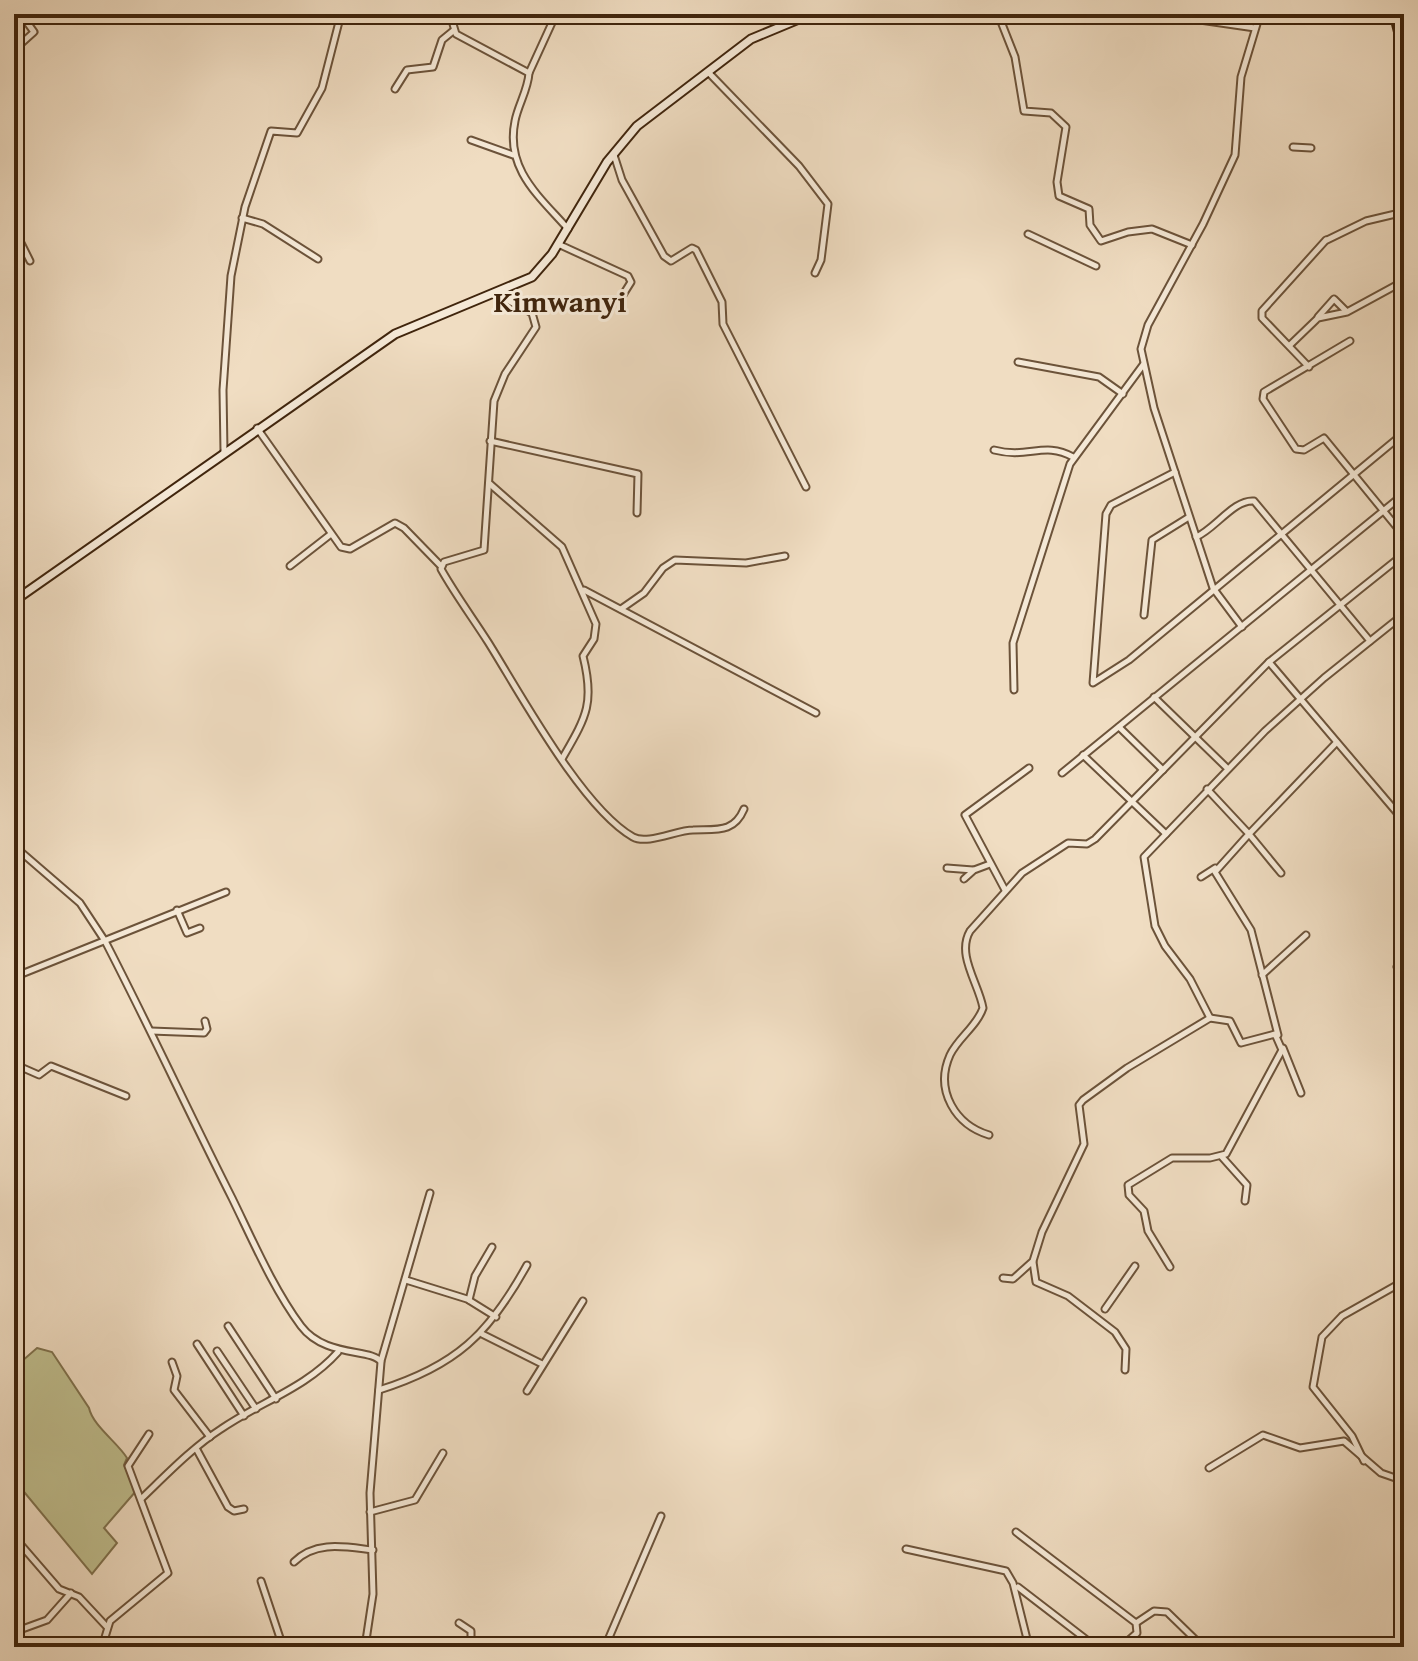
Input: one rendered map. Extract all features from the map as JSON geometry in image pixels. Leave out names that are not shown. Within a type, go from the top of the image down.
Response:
[{"type":"main road","points":[[1394,14],[1404,54]]},
{"type":"street","points":[[14,50],[34,32],[21,14]]},
{"type":"street","points":[[224,452],[222,404],[231,276],[242,218],[271,131],[297,133],[317,100],[341,14]]},
{"type":"street","points":[[450,14],[453,31]]},
{"type":"street","points":[[556,14],[529,73],[514,123],[513,155],[530,186],[568,229]]},
{"type":"street","points":[[14,601],[395,334],[419,321],[496,294],[532,277],[568,229],[613,154],[659,107],[751,39],[792,17],[811,14]]},
{"type":"street","points":[[998,14],[1015,57],[1024,111],[1051,113],[1066,127],[1057,182],[1059,196],[1089,209],[1090,225],[1101,241],[1128,232],[1152,229],[1192,245]]},
{"type":"street","points":[[1242,627],[1213,588],[1189,517],[1144,364],[1144,335],[1235,155],[1241,77],[1260,14]]},
{"type":"street","points":[[1193,19],[1255,28]]},
{"type":"street","points":[[453,31],[529,73]]},
{"type":"street","points":[[395,89],[407,70],[433,67],[442,40],[453,31]]},
{"type":"street","points":[[708,71],[799,166],[828,204],[821,260],[815,273]]},
{"type":"street","points":[[471,140],[513,155]]},
{"type":"street","points":[[1293,147],[1311,148]]},
{"type":"street","points":[[613,154],[622,180],[664,256],[670,261],[692,248],[697,252],[722,302],[723,324],[806,487]]},
{"type":"street","points":[[1309,367],[1262,318],[1262,311],[1326,241],[1366,221],[1404,212]]},
{"type":"street","points":[[242,218],[263,224],[318,259]]},
{"type":"street","points":[[14,229],[30,261]]},
{"type":"street","points":[[1028,234],[1096,266]]},
{"type":"street","points":[[558,244],[628,276],[631,282],[621,298]]},
{"type":"street","points":[[1318,318],[1347,312],[1404,281]]},
{"type":"street","points":[[441,566],[444,562],[484,550],[490,441],[499,386],[530,341],[536,323],[528,311],[496,294]]},
{"type":"street","points":[[1290,345],[1334,299],[1347,312]]},
{"type":"street","points":[[1350,341],[1264,392],[1263,399],[1296,449],[1304,450],[1324,438],[1404,536]]},
{"type":"street","points":[[1018,362],[1099,377],[1123,394]]},
{"type":"street","points":[[1014,690],[1013,643],[1073,457],[1144,364]]},
{"type":"street","points":[[1399,375],[1404,381]]},
{"type":"street","points":[[257,428],[341,547],[350,549],[395,523],[404,528],[441,566],[562,759],[598,805],[636,838],[682,830],[729,828],[738,824],[744,809]]},
{"type":"street","points":[[1175,472],[1111,505],[1106,514],[1092,683],[1129,660],[1404,433]]},
{"type":"street","points":[[490,441],[638,474],[637,513]]},
{"type":"street","points":[[994,450],[1022,455],[1054,448],[1073,457]]},
{"type":"street","points":[[489,484],[559,542],[583,590],[596,629],[583,656],[590,679],[590,698],[562,759]]},
{"type":"street","points":[[1062,773],[1404,494]]},
{"type":"street","points":[[1196,537],[1251,499],[1370,641]]},
{"type":"street","points":[[1144,615],[1152,540],[1189,517]]},
{"type":"street","points":[[290,566],[331,534]]},
{"type":"street","points":[[989,1135],[971,1129],[960,1120],[945,1083],[950,1055],[983,1008],[968,963],[966,939],[1022,873],[1063,845],[1073,842],[1087,844],[1269,662],[1404,554]]},
{"type":"street","points":[[621,609],[652,586],[663,568],[675,560],[746,563],[785,556]]},
{"type":"street","points":[[583,590],[816,713]]},
{"type":"street","points":[[1210,1018],[1190,979],[1165,946],[1151,916],[1143,862],[1227,768],[1300,699],[1404,614]]},
{"type":"street","points":[[1269,662],[1404,821]]},
{"type":"street","points":[[1154,697],[1227,768]]},
{"type":"street","points":[[1119,727],[1163,770]]},
{"type":"street","points":[[1201,877],[1215,868],[1336,743]]},
{"type":"street","points":[[1083,755],[1166,834]]},
{"type":"street","points":[[1005,890],[965,815],[1029,768]]},
{"type":"street","points":[[1207,789],[1281,873]]},
{"type":"street","points":[[14,846],[80,903],[105,941],[280,1292],[306,1333],[338,1352],[369,1354],[381,1362]]},
{"type":"street","points":[[964,879],[974,870],[990,864]]},
{"type":"street","points":[[947,868],[974,870]]},
{"type":"street","points":[[1215,868],[1251,930],[1276,1028],[1301,1093]]},
{"type":"street","points":[[14,977],[226,892]]},
{"type":"street","points":[[177,910],[187,933],[200,928]]},
{"type":"street","points":[[1262,975],[1306,935]]},
{"type":"street","points":[[1404,959],[1397,967],[1404,977]]},
{"type":"street","points":[[1125,1370],[1126,1349],[1120,1339],[1068,1296],[1036,1282],[1033,1261],[1042,1232],[1084,1144],[1079,1105],[1127,1068],[1210,1018],[1230,1021],[1241,1043],[1275,1034],[1282,1050],[1222,1157]]},
{"type":"street","points":[[151,1031],[204,1033],[207,1029],[205,1021]]},
{"type":"street","points":[[14,1064],[39,1075],[51,1066],[126,1096]]},
{"type":"street","points":[[1399,1152],[1404,1166]]},
{"type":"street","points":[[1170,1267],[1148,1231],[1144,1211],[1129,1195],[1128,1185],[1172,1158],[1222,1157],[1247,1185],[1245,1201]]},
{"type":"street","points":[[365,1647],[372,1610],[370,1512],[381,1362],[430,1193]]},
{"type":"street","points":[[469,1300],[475,1276],[492,1247]]},
{"type":"street","points":[[1003,1278],[1013,1279],[1033,1261]]},
{"type":"street","points":[[379,1390],[433,1370],[482,1334],[496,1317],[527,1265]]},
{"type":"street","points":[[1105,1309],[1135,1266]]},
{"type":"street","points":[[406,1280],[469,1300],[496,1317]]},
{"type":"street","points":[[1364,1461],[1352,1436],[1313,1387],[1322,1337],[1342,1316],[1404,1281]]},
{"type":"street","points":[[527,1391],[583,1301]]},
{"type":"street","points":[[228,1326],[276,1399]]},
{"type":"street","points":[[482,1334],[542,1364]]},
{"type":"street","points":[[197,1344],[244,1416]]},
{"type":"street","points":[[217,1351],[256,1409]]},
{"type":"street","points":[[142,1498],[210,1437],[317,1372],[338,1352]]},
{"type":"street","points":[[172,1362],[177,1376],[174,1390],[210,1437]]},
{"type":"street","points":[[102,1647],[107,1627],[131,1601],[168,1574],[128,1463],[149,1434]]},
{"type":"street","points":[[1209,1468],[1263,1435],[1294,1447],[1344,1441],[1381,1473],[1404,1481]]},
{"type":"street","points":[[197,1450],[228,1507],[234,1511],[244,1509]]},
{"type":"street","points":[[370,1512],[415,1500],[443,1453]]},
{"type":"street","points":[[605,1647],[661,1516]]},
{"type":"street","points":[[1016,1532],[1136,1623],[1137,1633],[1121,1647]]},
{"type":"street","points":[[21,1545],[59,1589],[71,1593],[107,1627]]},
{"type":"street","points":[[294,1562],[302,1554],[330,1546],[373,1550]]},
{"type":"street","points":[[906,1549],[1006,1571],[1013,1583],[1029,1647]]},
{"type":"street","points":[[260,1647],[277,1644],[280,1638],[261,1581]]},
{"type":"street","points":[[1018,1587],[1096,1647]]},
{"type":"street","points":[[14,1632],[47,1620],[71,1593]]},
{"type":"street","points":[[1136,1623],[1154,1611],[1167,1612],[1203,1647]]},
{"type":"street","points":[[459,1623],[471,1631],[471,1647]]},
{"type":"shaded area","points":[[37,1348],[52,1352],[95,1421],[123,1452],[127,1458],[124,1465],[136,1491],[104,1528],[117,1543],[92,1574],[20,1487],[14,1492],[14,1368]]},
{"type":"district","name":"Kimwanyi","points":[[560,301]]}]
